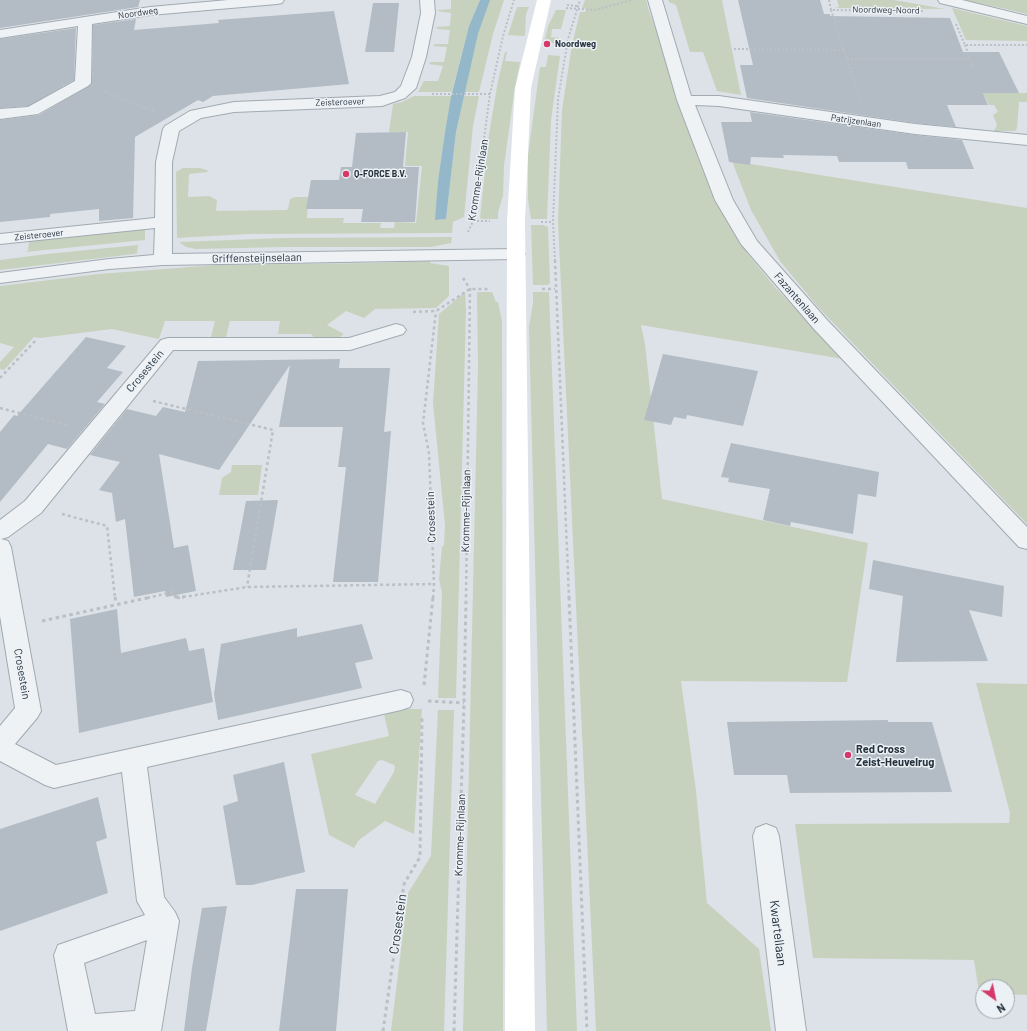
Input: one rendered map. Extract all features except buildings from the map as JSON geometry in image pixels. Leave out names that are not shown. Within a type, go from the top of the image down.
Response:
[{"type":"street","name":"Noordweg","points":[[0,34],[150,10],[277,0]]},
{"type":"street","name":"Zeisteroever","points":[[0,239],[164,222],[164,162],[171,129],[196,114],[234,107],[382,101],[400,95],[408,88],[419,56],[428,13],[427,0]]},
{"type":"street","name":"Fazantenlaan","points":[[655,0],[685,100],[724,200],[750,244],[820,325],[1027,541]]},
{"type":"street","points":[[945,0],[1027,20]]},
{"type":"street","points":[[520,1031],[516,221],[523,88],[543,3]]},
{"type":"street","points":[[0,114],[32,111],[83,83],[85,20]]},
{"type":"street","name":"Patrijzenlaan","points":[[685,100],[720,101],[915,130],[1027,140]]},
{"type":"street","points":[[163,260],[164,222]]},
{"type":"street","name":"Griffensteijnselaan","points":[[0,278],[109,264],[163,260],[516,254]]},
{"type":"street","name":"Crosestein","points":[[0,531],[33,507],[168,344],[350,344],[396,330]]},
{"type":"street","name":"Crosestein","points":[[0,548],[28,711],[0,744]]},
{"type":"street","points":[[0,748],[54,777],[412,700]]},
{"type":"street","points":[[133,759],[151,901],[165,921],[146,1028],[83,1030],[68,955],[165,921]]},
{"type":"street","name":"Kwartellaan","points":[[766,836],[791,1031]]},
{"type":"path","name":"Kromme-Rijnlaan","points":[[454,1031],[464,703],[470,289],[462,276],[463,254],[466,235],[473,222],[490,94],[503,36],[514,0]]},
{"type":"path","points":[[580,0],[568,39],[558,99],[553,222],[587,1031]]},
{"type":"path","points":[[543,3],[577,9],[594,10],[632,0]]},
{"type":"path","points":[[829,0],[867,123]]},
{"type":"path","name":"Noordweg-Noord","points":[[832,10],[927,11]]},
{"type":"path","points":[[954,18],[973,66]]},
{"type":"path","points":[[965,45],[1027,45]]},
{"type":"path","points":[[734,49],[844,50]]},
{"type":"path","points":[[847,59],[970,60]]},
{"type":"path","points":[[83,83],[182,123]]},
{"type":"path","points":[[440,94],[490,94]]},
{"type":"path","points":[[396,330],[399,312],[436,311],[470,289]]},
{"type":"path","name":"Crosestein","points":[[383,1031],[404,884],[420,857],[412,700],[434,584],[429,453],[423,423],[436,311]]},
{"type":"path","points":[[0,378],[37,339]]},
{"type":"path","points":[[126,395],[273,430],[247,587]]},
{"type":"path","points":[[0,408],[95,432]]},
{"type":"path","points":[[33,507],[107,526],[116,604]]},
{"type":"path","points":[[14,628],[173,592],[176,598],[247,587],[434,584]]},
{"type":"path","points":[[412,700],[464,703]]},
{"type":"green space","points":[[451,0],[480,0],[469,26],[452,92],[418,92],[424,81],[438,81],[443,66],[429,64],[431,62],[444,62],[447,47],[433,46],[435,44],[448,44],[450,30],[438,29],[436,27],[450,26],[451,13],[437,11],[451,9]]},
{"type":"green space","points":[[489,0],[504,0],[493,34],[479,92],[464,92],[478,34]]},
{"type":"green space","points":[[585,0],[646,0],[722,203],[747,253],[774,286],[843,359],[641,325],[645,344],[662,499],[868,543],[847,682],[681,681],[696,791],[707,903],[759,949],[771,1031],[596,1031],[558,222],[562,110],[572,45],[580,12],[585,12],[587,9],[582,8]]},
{"type":"green space","points":[[668,0],[722,0],[741,95],[717,91],[703,52],[690,52],[676,5]]},
{"type":"green space","points":[[837,0],[894,0],[945,9],[835,8],[839,7]]},
{"type":"green space","points":[[963,0],[1027,0],[1027,14],[997,7]]},
{"type":"green space","points":[[517,7],[529,7],[526,14],[525,36],[508,35]]},
{"type":"green space","points":[[952,8],[1027,26],[1027,41],[966,40]]},
{"type":"green space","points":[[556,10],[566,10],[561,29],[552,29],[551,37],[559,38],[557,43],[544,43],[548,26]]},
{"type":"green space","points":[[505,52],[507,52],[505,61],[520,62],[514,93],[504,166],[503,196],[498,212],[498,219],[482,219],[480,218],[489,134],[498,81]]},
{"type":"green space","points":[[548,55],[560,56],[551,120],[547,219],[531,219],[528,199],[528,155],[540,67],[546,67]]},
{"type":"green space","points":[[983,93],[1027,93],[1027,102],[1019,102],[1017,128],[1015,131],[994,131],[997,125],[993,115],[998,112],[994,105],[989,105]]},
{"type":"green space","points":[[414,96],[452,96],[438,181],[436,220],[446,219],[456,132],[464,96],[479,96],[473,126],[464,217],[453,222],[452,233],[248,234],[177,238],[176,172],[183,168],[200,168],[207,170],[208,172],[189,174],[188,197],[209,196],[217,200],[217,211],[286,210],[288,209],[290,199],[295,197],[308,197],[307,218],[344,218],[343,223],[381,223],[380,228],[394,228],[395,222],[416,223],[422,166],[405,166],[408,132],[389,132],[393,104],[402,102]]},
{"type":"green space","points":[[732,161],[1027,208],[1027,524],[817,306],[780,261],[751,210]]},
{"type":"green space","points":[[531,225],[543,225],[548,227],[550,283],[548,285],[533,285]]},
{"type":"green space","points":[[145,229],[145,240],[25,252],[28,251],[30,241]]},
{"type":"green space","points":[[452,237],[451,243],[431,247],[284,247],[196,249],[186,247],[179,242],[284,238]]},
{"type":"green space","points":[[138,245],[137,253],[134,254],[0,270],[0,260]]},
{"type":"green space","points":[[430,261],[430,263],[449,266],[449,296],[436,308],[375,309],[364,318],[346,311],[327,325],[344,334],[336,340],[316,340],[311,334],[278,334],[280,321],[230,321],[225,341],[210,341],[215,321],[165,321],[159,339],[112,329],[40,338],[34,337],[4,370],[0,369],[0,362],[14,347],[0,343],[0,286],[99,274],[216,265]]},
{"type":"green space","points":[[465,292],[466,310],[456,698],[438,698],[442,593],[439,579],[442,547],[444,545],[445,525],[433,403],[439,314]]},
{"type":"green space","points":[[477,292],[492,292],[496,302],[498,302],[502,321],[503,1031],[463,1031],[478,367]]},
{"type":"green space","points":[[533,292],[549,292],[577,1031],[547,1031],[529,327],[533,303]]},
{"type":"green space","points":[[232,465],[262,465],[258,495],[219,495],[222,478],[231,472]]},
{"type":"green space","points":[[976,683],[1027,684],[1027,995],[1015,994],[1015,979],[977,979],[974,960],[813,958],[795,824],[1009,823],[1010,813]]},
{"type":"green space","points":[[404,709],[422,709],[414,834],[385,821],[359,840],[354,848],[329,835],[311,754],[389,736],[384,714]],"holes":[[[382,760],[394,765],[394,772],[375,804],[355,795],[378,761]]]},
{"type":"green space","points":[[438,710],[454,710],[444,1031],[391,1031],[408,893],[431,856]]},
{"type":"water","points":[[480,0],[490,0],[478,34],[456,132],[446,219],[435,220],[438,181],[451,97],[469,26]]},
{"type":"place","name":"Noordweg","points":[[547,44]]},
{"type":"place","name":"Q-FORCE B.V.","points":[[346,174]]},
{"type":"place","name":"Red Cross Zeist-Heuvelrug","points":[[848,755]]}]
